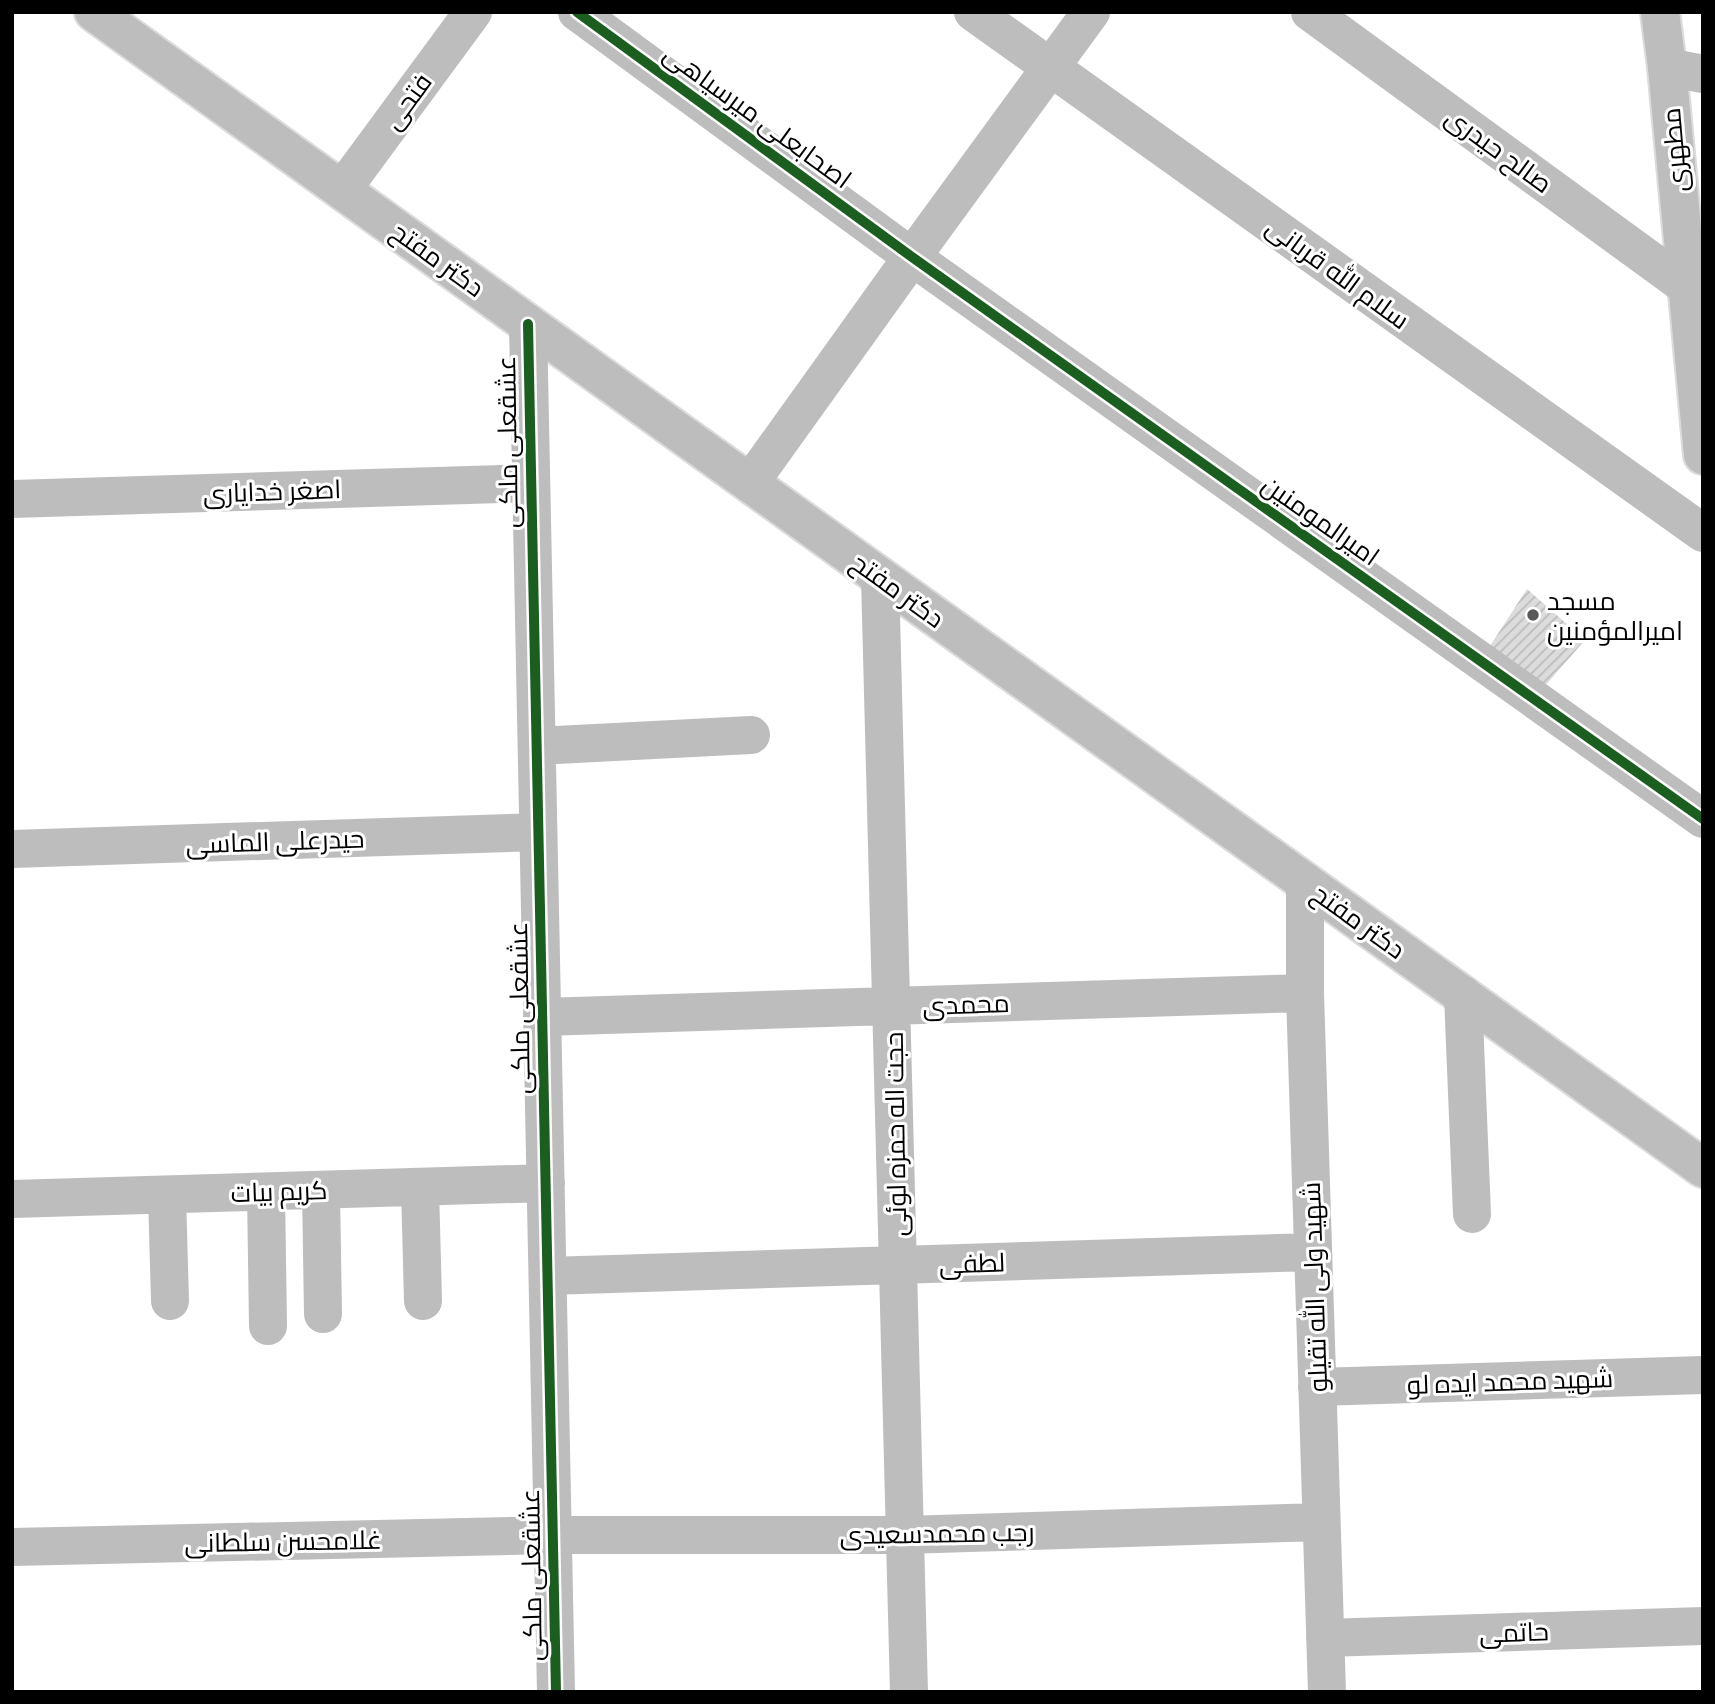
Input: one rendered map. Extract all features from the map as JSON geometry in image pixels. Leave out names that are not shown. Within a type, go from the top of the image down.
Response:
[{"type":"street","name":"دکتر مفتح","points":[[94,12],[1703,1168]]},
{"type":"street","name":"فتحی","points":[[342,190],[472,12]]},
{"type":"street","name":"اصحابعلی میرسیاهی","points":[[577,12],[912,257]]},
{"type":"street","name":"سلام الله قربانی","points":[[973,12],[1703,533]]},
{"type":"street","points":[[750,483],[1091,12]]},
{"type":"street","name":"صالح حیدری","points":[[1310,12],[1687,287]]},
{"type":"street","name":"مطهری","points":[[1660,12],[1685,71],[1687,287],[1703,455]]},
{"type":"street","name":"امیرالمومنین","points":[[912,257],[1703,819]]},
{"type":"street","name":"عشقعلی ملکی","points":[[528,324],[556,1692]]},
{"type":"street","name":"اصغر خدایاری","points":[[12,499],[531,483]]},
{"type":"street","name":"حجت اله حمزه لوئی","points":[[880,577],[909,1692]]},
{"type":"street","points":[[537,746],[751,735]]},
{"type":"street","name":"حیدرعلی الماسی","points":[[12,849],[538,832]]},
{"type":"street","name":"شهید ولی الله تقیلو","points":[[1305,883],[1305,993],[1326,1692]]},
{"type":"street","name":"محمدی","points":[[542,1017],[1305,993]]},
{"type":"street","points":[[1463,995],[1472,1214]]},
{"type":"street","name":"کریم بیات","points":[[12,1199],[546,1183]]},
{"type":"street","points":[[420,1187],[423,1301]]},
{"type":"street","points":[[321,1190],[323,1314]]},
{"type":"street","points":[[266,1192],[268,1326]]},
{"type":"street","points":[[167,1195],[170,1301]]},
{"type":"street","name":"لطفی","points":[[548,1276],[1313,1252]]},
{"type":"street","name":"شهید محمد ایده لو","points":[[1318,1387],[1703,1375]]},
{"type":"street","name":"رجب محمدسعیدی","points":[[553,1535],[905,1535],[1321,1522]]},
{"type":"street","name":"غلامحسن سلطانی","points":[[12,1547],[553,1535]]},
{"type":"street","name":"حاتمی","points":[[1325,1638],[1703,1626]]},
{"type":"building","name":"مسجد امیرالمؤمنین","points":[[1527,589],[1585,640],[1544,687],[1488,649]]},
{"type":"cycle path","points":[[577,12],[912,257],[1703,819]]},
{"type":"cycle path","points":[[528,324],[556,1692]]},
{"type":"place","name":"مسجد امیرالمؤمنین","points":[[1533,615]]}]
